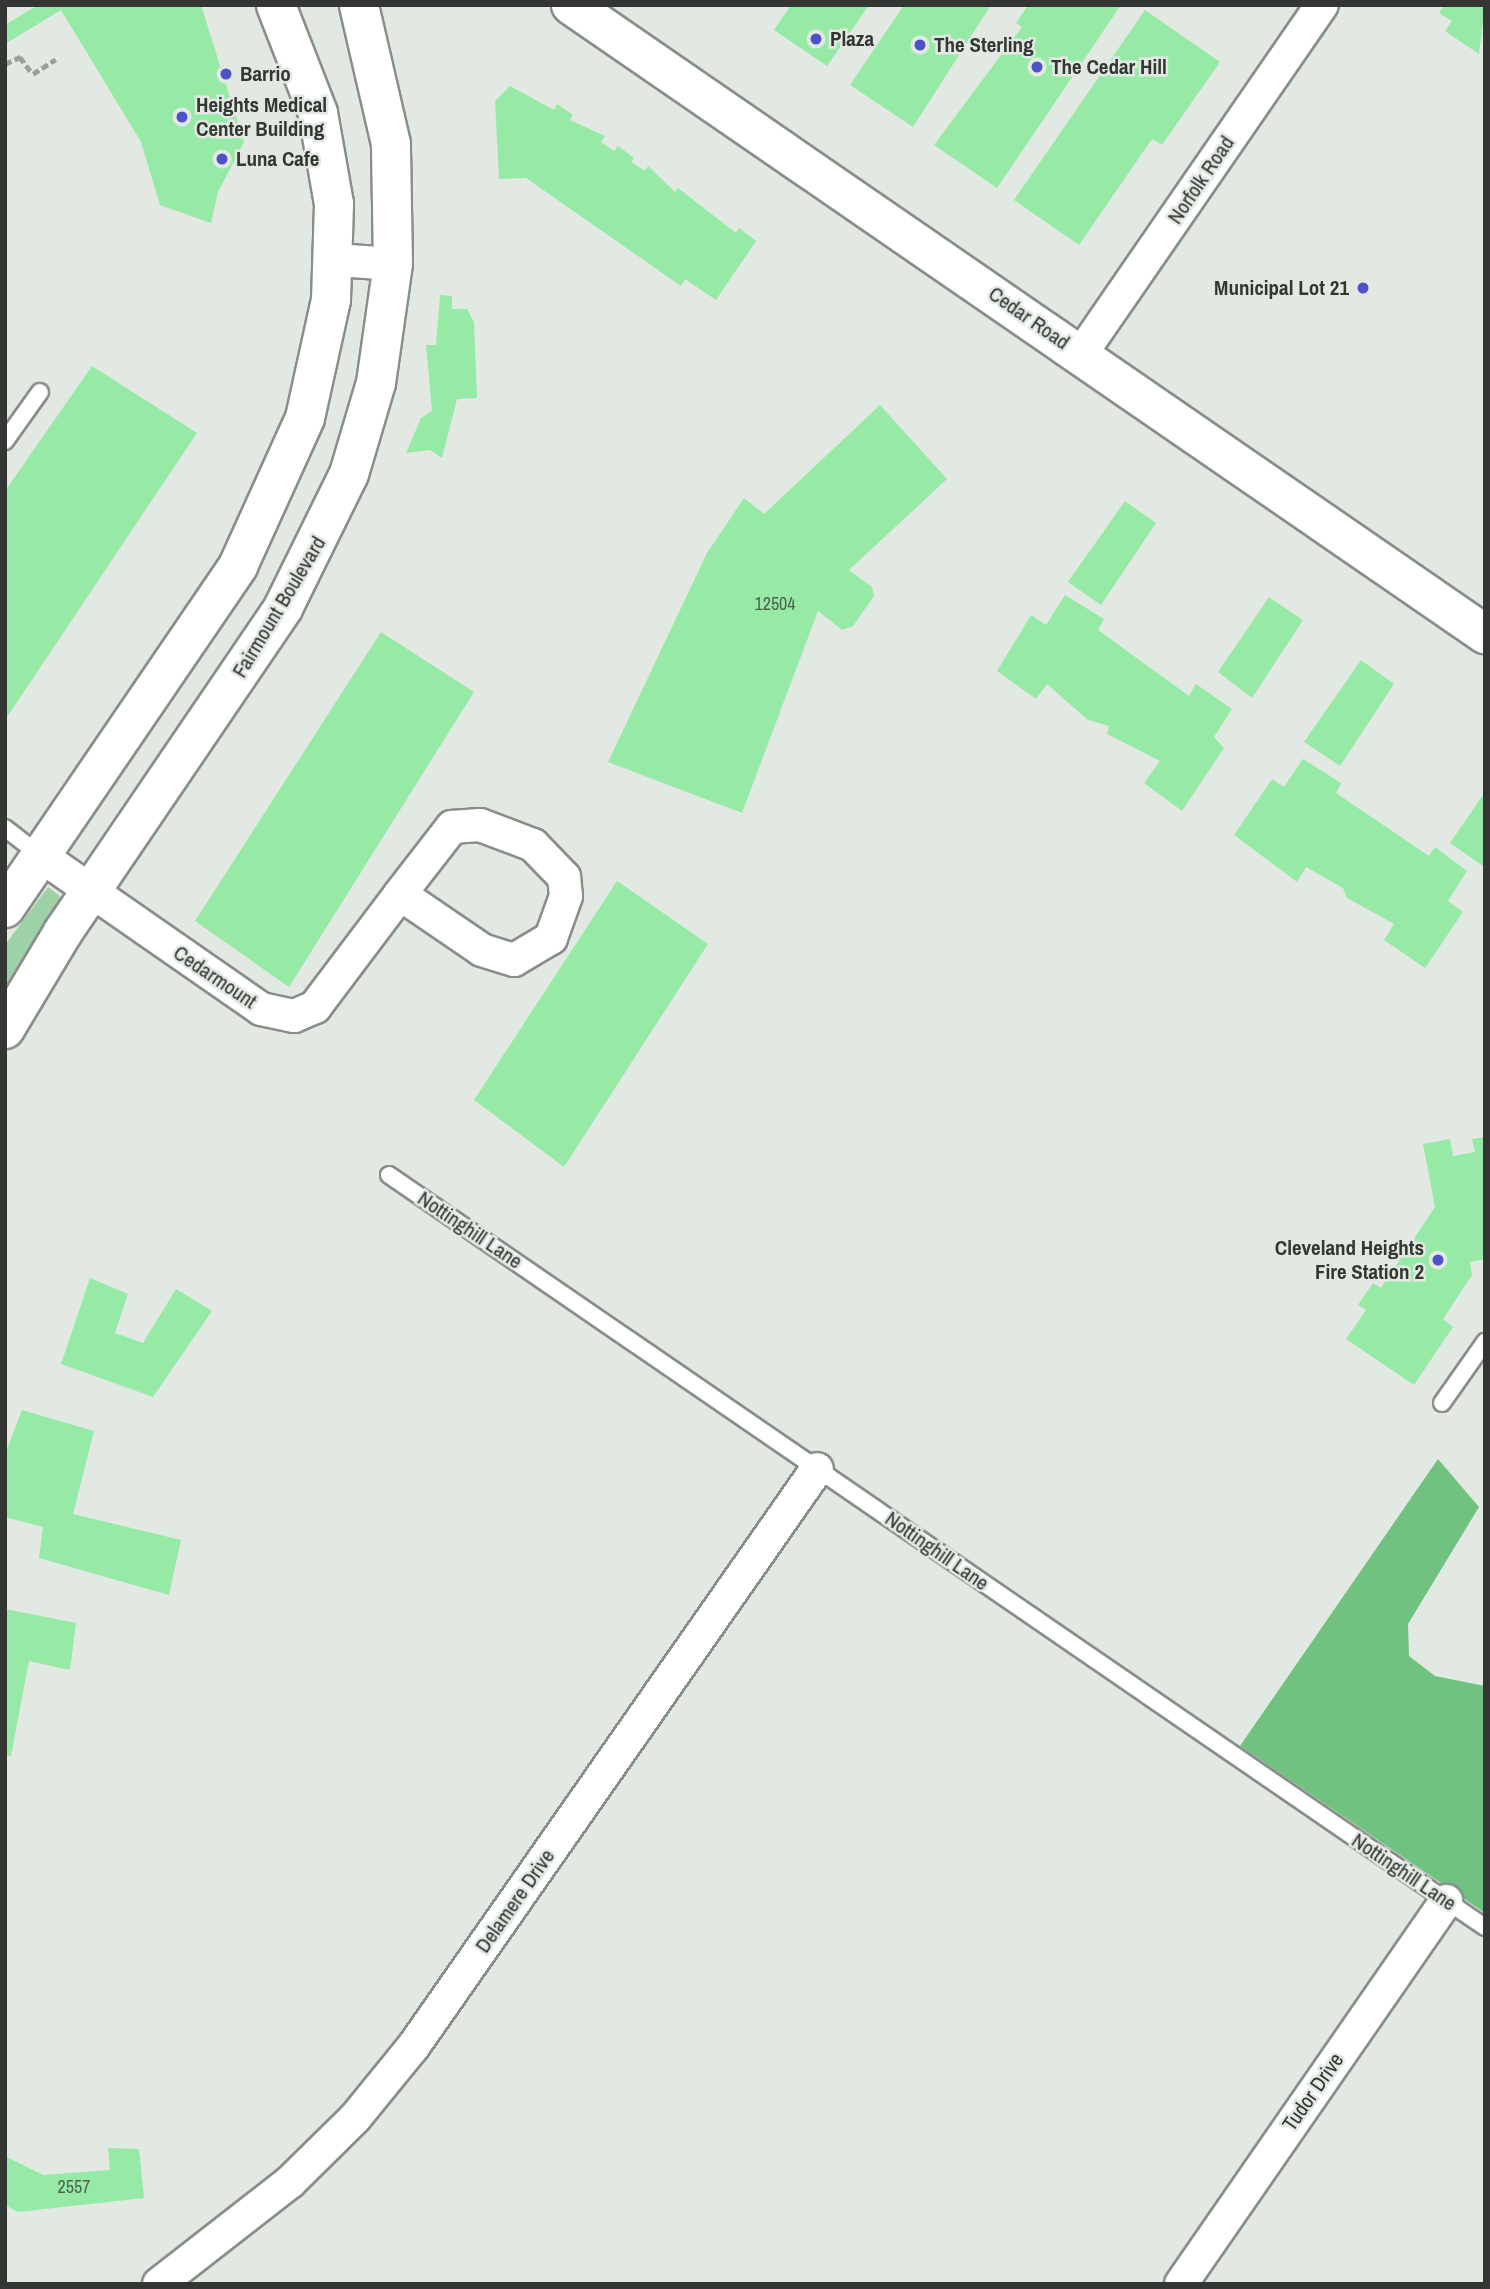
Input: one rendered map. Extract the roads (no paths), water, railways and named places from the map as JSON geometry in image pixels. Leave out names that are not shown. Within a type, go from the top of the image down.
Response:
[{"type":"main road","points":[[5,908],[221,593],[265,516],[316,380],[335,260],[332,175],[321,123],[276,5]]},
{"type":"main road","name":"Fairmount Boulevard","points":[[5,1029],[89,893],[320,545],[370,407],[393,264],[391,144],[359,5]]},
{"type":"main road","name":"Cedar Road","points":[[571,5],[1485,634]]},
{"type":"street","name":"Norfolk Road","points":[[1081,354],[1322,5]]},
{"type":"street","points":[[335,260],[393,264]]},
{"type":"street","name":"Cedarmount","points":[[41,856],[89,893],[261,1009],[294,1016],[315,1007],[400,894],[452,827],[463,822],[533,845],[564,877],[566,896],[551,937],[514,960],[482,950],[400,894]]},
{"type":"street","name":"Delamere Drive","points":[[159,2284],[290,2182],[355,2118],[413,2047],[817,1469]]},
{"type":"street","name":"Tudor Drive","points":[[1181,2284],[1446,1901]]},
{"type":"lane","points":[[5,441],[40,392]]},
{"type":"lane","points":[[5,828],[41,856]]},
{"type":"lane","name":"Nottinghill Lane","points":[[389,1175],[1485,1927]]},
{"type":"lane","points":[[1442,1403],[1485,1342]]},
{"type":"place","name":"Plaza","points":[[816,39]]},
{"type":"place","name":"The Sterling","points":[[920,45]]},
{"type":"place","name":"The Cedar Hill","points":[[1037,67]]},
{"type":"place","name":"Barrio","points":[[226,74]]},
{"type":"place","name":"Heights Medical Center Building","points":[[182,117]]},
{"type":"place","name":"Luna Cafe","points":[[222,159]]},
{"type":"place","name":"Municipal Lot 21","points":[[1363,288]]},
{"type":"place","name":"Cleveland Heights Fire Station 2","points":[[1438,1260]]}]
